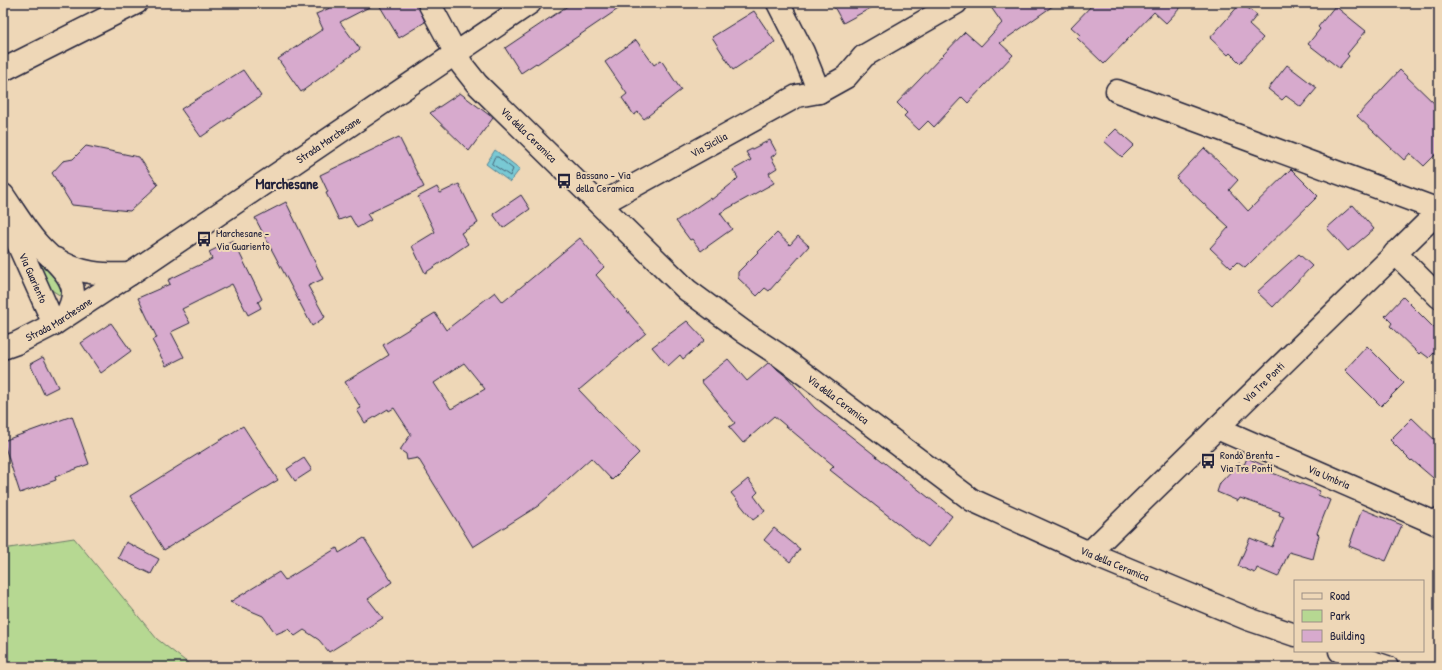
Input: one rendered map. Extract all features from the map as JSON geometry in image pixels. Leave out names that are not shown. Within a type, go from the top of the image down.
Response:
[{"type":"street","points":[[3,70],[136,3]]},
{"type":"street","name":"Via della Ceramica","points":[[429,3],[456,54],[471,78],[687,290],[744,332],[779,355],[972,500],[1089,553],[1248,619],[1294,635]]},
{"type":"street","name":"Strada Marchesane","points":[[3,348],[17,343],[60,320],[530,3]]},
{"type":"street","points":[[778,3],[803,52],[819,92]]},
{"type":"street","name":"Via Sicilia","points":[[601,204],[797,96],[819,92],[846,77],[864,56],[956,3]]},
{"type":"street","name":"Via Tre Ponti","points":[[1089,553],[1439,211],[1117,91]]},
{"type":"street","name":"Via Guariento","points":[[3,195],[37,243],[64,272],[72,283],[73,294],[71,305],[60,320],[3,210]]},
{"type":"street","points":[[1395,253],[1439,297]]},
{"type":"street","name":"Via Guariento","points":[[49,256],[64,265],[84,272],[109,275],[130,274]]},
{"type":"street","name":"Via Umbria","points":[[1217,428],[1435,523],[1439,520]]},
{"type":"street","points":[[1343,652],[1387,667]]},
{"type":"green space","points":[[32,251],[60,283],[61,296],[50,289]]},
{"type":"green space","points":[[74,538],[157,639],[193,667],[3,667],[3,549]]},
{"type":"water","points":[[495,150],[520,169],[510,182],[486,164]]},
{"type":"building","points":[[326,3],[377,3],[340,22],[360,49],[301,92],[278,59],[323,29],[316,14],[330,8]]},
{"type":"building","points":[[378,3],[417,3],[425,22],[399,38]]},
{"type":"building","points":[[572,3],[627,3],[537,64],[536,63],[521,73],[505,48]]},
{"type":"building","points":[[832,3],[880,3],[843,23]]},
{"type":"building","points":[[988,3],[1057,3],[1000,43],[1013,55],[968,103],[962,97],[934,127],[928,121],[919,130],[904,116],[907,113],[897,103],[965,32],[981,46],[1002,23]]},
{"type":"building","points":[[1094,3],[1185,3],[1166,23],[1154,12],[1104,64],[1077,38],[1080,35],[1071,27]]},
{"type":"building","points":[[1241,3],[1257,15],[1249,25],[1263,38],[1240,63],[1230,53],[1228,55],[1210,38]]},
{"type":"building","points":[[1335,6],[1366,31],[1347,54],[1349,56],[1339,68],[1308,44],[1320,29],[1318,27]]},
{"type":"building","points":[[754,11],[775,42],[733,70],[712,37]]},
{"type":"building","points":[[636,40],[654,65],[661,60],[681,90],[644,119],[638,112],[634,115],[622,98],[627,94],[605,62]]},
{"type":"building","points":[[1287,65],[1317,88],[1301,107],[1286,96],[1282,100],[1268,89]]},
{"type":"building","points":[[243,70],[261,96],[201,137],[181,109]]},
{"type":"building","points":[[1400,70],[1439,108],[1439,151],[1424,166],[1410,153],[1404,160],[1357,116]]},
{"type":"building","points":[[460,93],[493,118],[469,151],[430,113]]},
{"type":"building","points":[[1116,129],[1134,145],[1122,157],[1104,141]]},
{"type":"building","points":[[399,137],[424,187],[367,214],[371,220],[357,228],[350,216],[339,220],[326,193],[328,192],[320,175]]},
{"type":"building","points":[[770,140],[777,153],[771,157],[777,168],[769,173],[774,183],[720,213],[732,229],[701,251],[692,239],[690,240],[676,221],[710,198],[711,200],[735,181],[738,178],[733,170],[751,160],[746,152]]},
{"type":"building","points":[[86,146],[139,157],[158,185],[130,211],[72,205],[52,173],[63,161],[73,159]]},
{"type":"building","points":[[1204,148],[1238,180],[1229,190],[1248,211],[1291,169],[1318,196],[1245,268],[1237,262],[1231,268],[1210,248],[1229,227],[1176,178]]},
{"type":"building","points":[[459,184],[478,223],[461,233],[468,244],[425,273],[412,246],[435,232],[418,197],[437,187],[440,193]]},
{"type":"building","points":[[521,195],[530,209],[503,228],[493,214]]},
{"type":"building","points":[[286,202],[323,279],[308,286],[325,317],[312,326],[255,218]]},
{"type":"building","points":[[1353,205],[1374,229],[1348,251],[1327,228]]},
{"type":"building","points":[[777,233],[790,245],[798,236],[809,246],[769,291],[765,288],[757,296],[738,278],[738,272]]},
{"type":"building","points":[[580,238],[604,267],[596,275],[646,333],[579,390],[639,453],[612,480],[591,458],[538,506],[473,547],[418,458],[407,460],[406,454],[400,450],[411,434],[394,408],[389,411],[388,409],[365,423],[357,410],[361,408],[345,382],[389,355],[383,345],[435,313],[446,330],[495,292],[503,302]],"holes":[[[464,363],[485,389],[451,409],[434,383]]]},
{"type":"building","points":[[233,240],[262,299],[258,302],[261,308],[248,315],[232,284],[182,309],[190,323],[171,332],[184,357],[166,366],[152,340],[157,338],[138,298],[170,284],[168,280],[212,259],[209,252]]},
{"type":"building","points":[[1299,254],[1312,266],[1273,307],[1257,292]]},
{"type":"building","points":[[1403,297],[1439,333],[1439,348],[1429,358],[1421,352],[1419,354],[1390,326],[1392,323],[1385,316]]},
{"type":"building","points":[[687,321],[705,340],[683,359],[680,355],[668,366],[652,347]]},
{"type":"building","points":[[111,323],[131,351],[101,373],[81,343]]},
{"type":"building","points":[[1367,346],[1404,383],[1381,406],[1345,370]]},
{"type":"building","points":[[43,357],[58,387],[44,394],[30,364]]},
{"type":"building","points":[[728,359],[747,381],[768,363],[772,365],[788,378],[815,408],[952,516],[928,547],[830,470],[834,466],[774,416],[743,443],[729,427],[735,423],[701,381]]},
{"type":"building","points":[[72,416],[89,464],[55,477],[56,480],[20,493],[3,441]]},
{"type":"building","points":[[1412,418],[1439,444],[1439,483],[1412,460],[1411,461],[1390,440]]},
{"type":"building","points":[[243,426],[278,480],[164,550],[130,496]]},
{"type":"building","points":[[304,458],[312,470],[295,481],[287,469]]},
{"type":"building","points":[[1247,458],[1268,467],[1267,471],[1320,491],[1318,495],[1330,500],[1317,533],[1319,535],[1313,559],[1289,552],[1278,577],[1257,568],[1255,573],[1238,566],[1250,538],[1272,547],[1284,517],[1279,515],[1280,512],[1240,498],[1238,501],[1217,492],[1220,483],[1239,463],[1244,465]]},
{"type":"building","points":[[748,479],[758,492],[754,496],[765,511],[753,520],[731,493]]},
{"type":"building","points":[[1362,509],[1402,525],[1386,561],[1349,546]]},
{"type":"building","points":[[774,528],[800,549],[790,562],[764,540]]},
{"type":"building","points":[[364,538],[392,582],[368,599],[383,618],[329,652],[319,640],[304,630],[295,636],[288,629],[276,634],[263,616],[230,602],[279,572],[285,580],[337,548],[339,553]]},
{"type":"building","points":[[126,542],[159,559],[151,574],[118,558]]},
{"type":"place","name":"Bassano - Via della Ceramica","points":[[564,181]]},
{"type":"place","name":"Marchesane - Via Guariento","points":[[204,239]]},
{"type":"place","name":"Rondò Brenta - Via Tre Ponti","points":[[1208,461]]},
{"type":"district","name":"Marchesane","points":[[287,184]]}]
